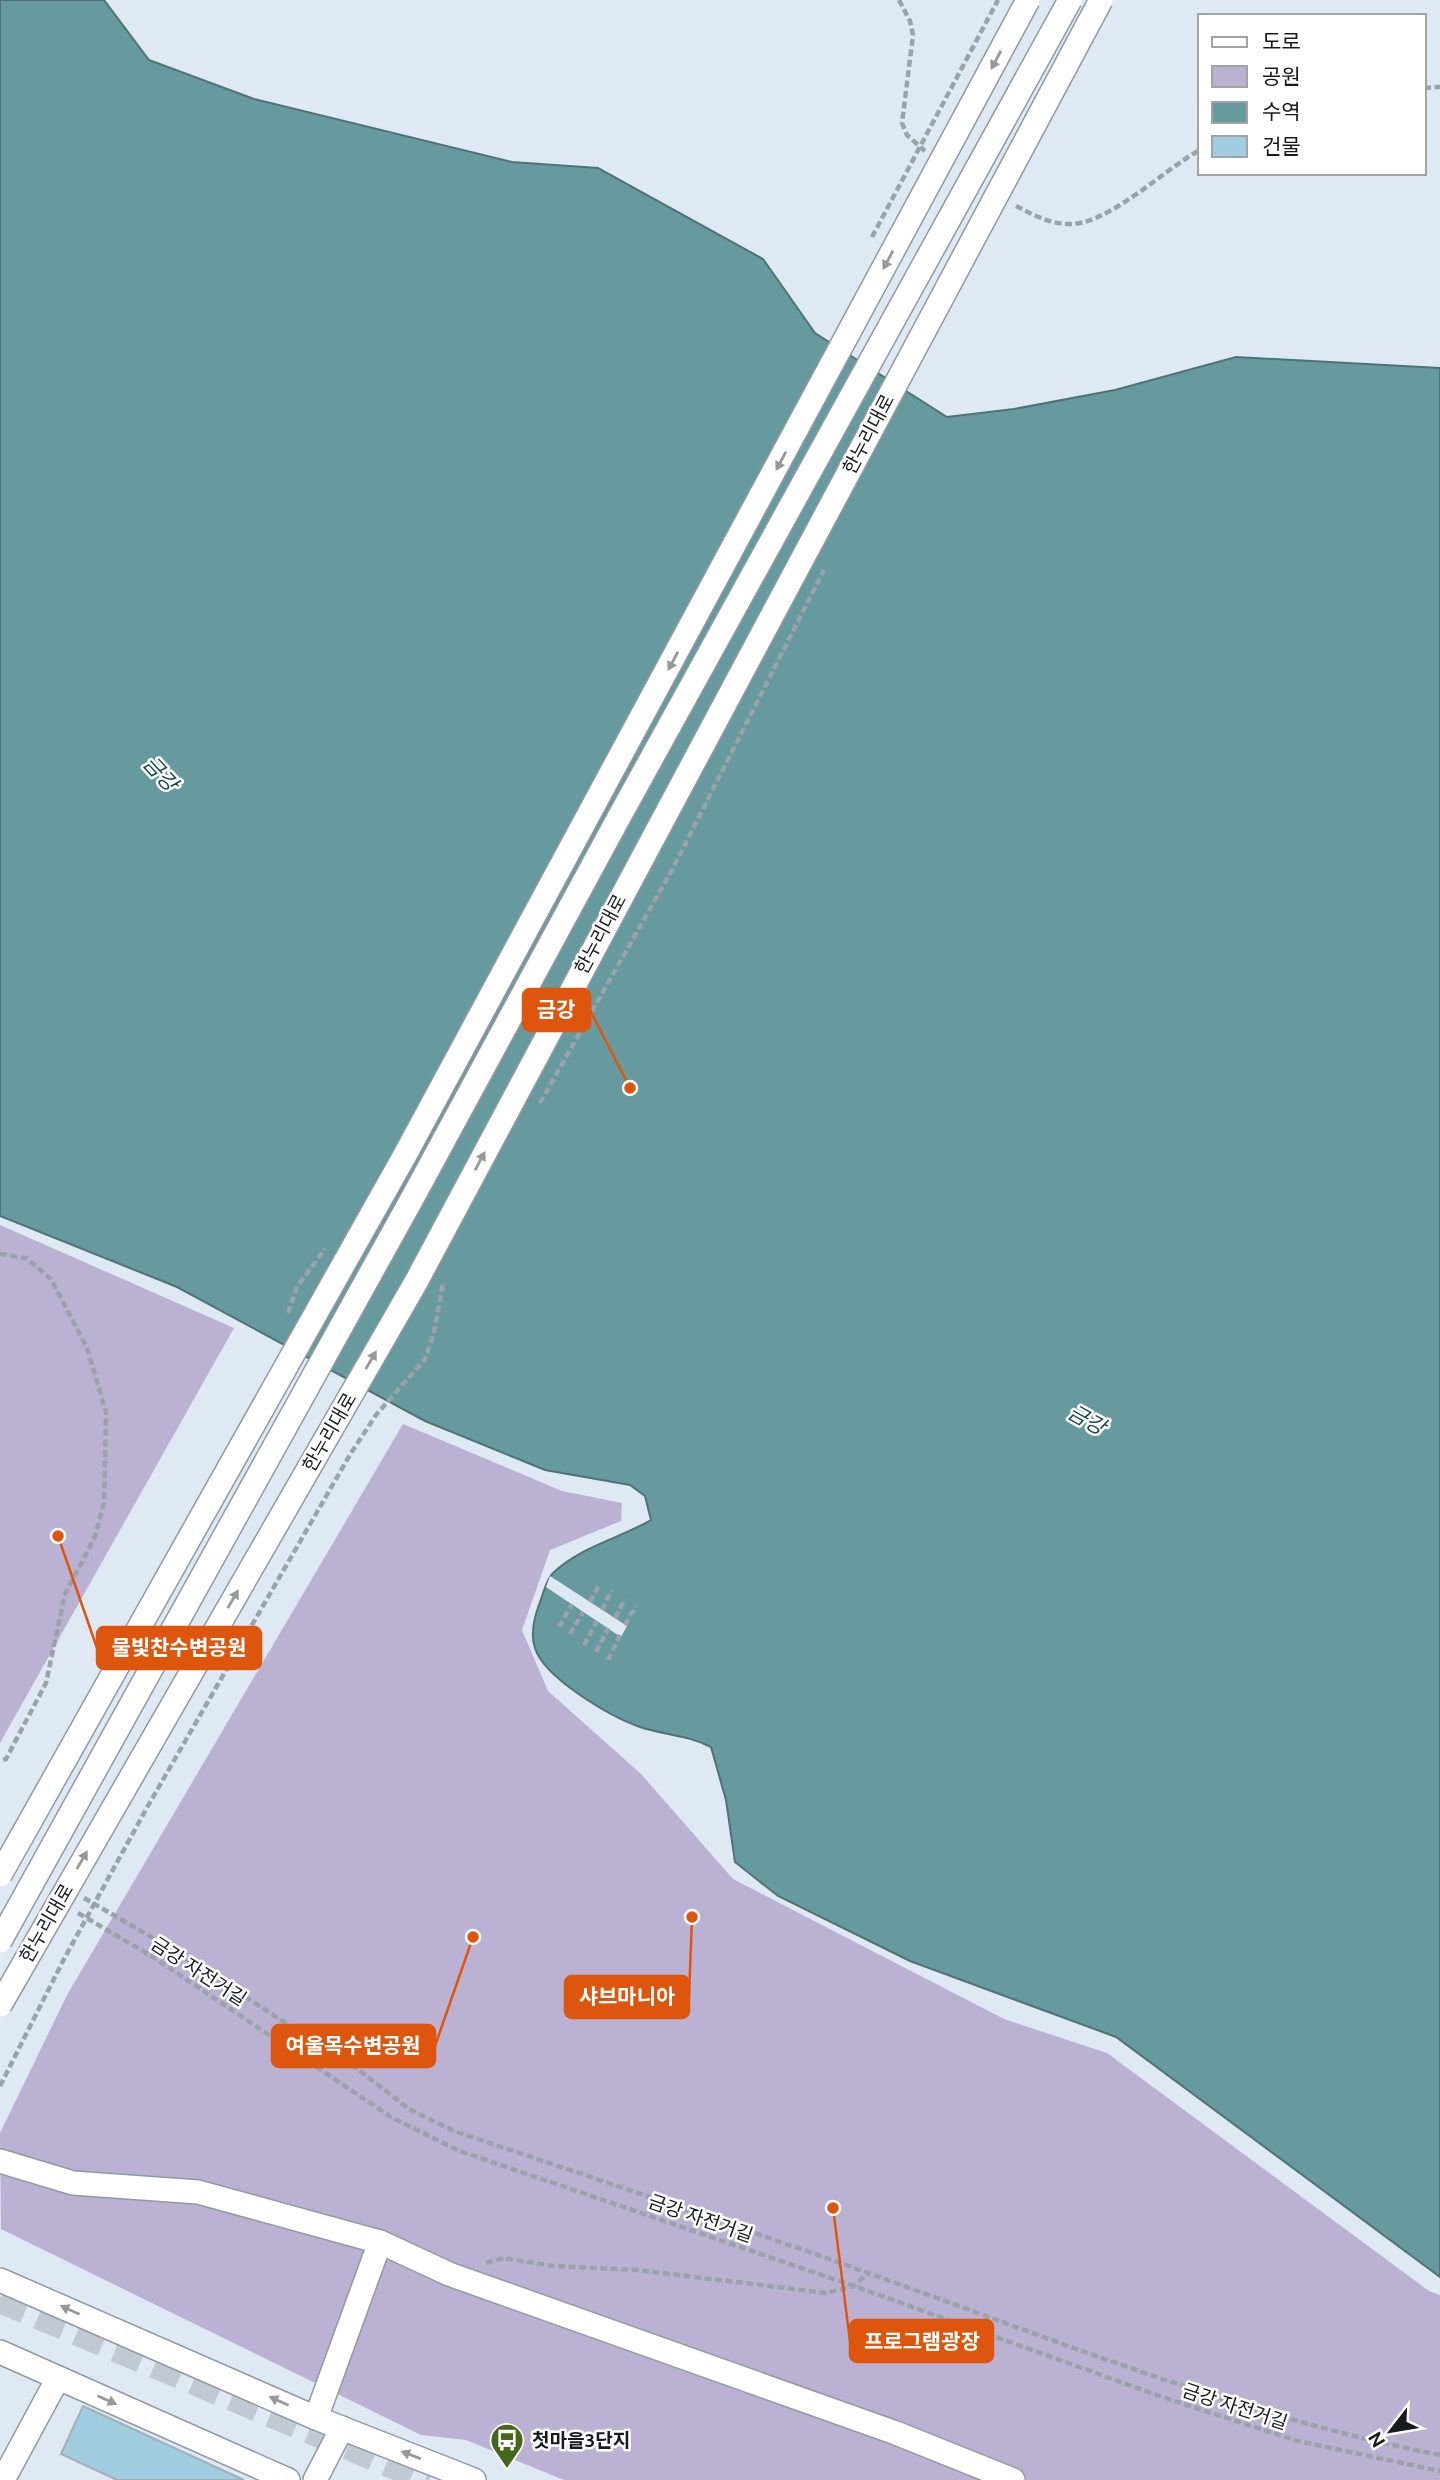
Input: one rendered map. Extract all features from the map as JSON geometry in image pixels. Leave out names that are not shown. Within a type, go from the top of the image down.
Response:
[{"type":"street","points":[[0,1875],[405,1155],[1028,0]]},
{"type":"street","points":[[0,1941],[406,1209],[624,807],[1070,0]]},
{"type":"street","name":"한누리대로","points":[[0,2005],[416,1282],[1101,0]]},
{"type":"street","points":[[0,2161],[73,2183],[198,2192],[380,2242],[449,2274],[896,2433],[1013,2480]]},
{"type":"street","points":[[316,2418],[380,2242]]},
{"type":"street","points":[[2,2281],[316,2418],[474,2480]]},
{"type":"street","points":[[0,2352],[288,2480]]},
{"type":"street","points":[[3,2480],[58,2378]]},
{"type":"street","points":[[315,2480],[342,2428]]},
{"type":"path","points":[[0,1254],[26,1258],[51,1279],[87,1348],[106,1412],[104,1503],[96,1537],[65,1594],[46,1683],[6,1759],[0,1761]]},
{"type":"path","points":[[590,1601],[599,1585]]},
{"type":"path","points":[[602,1610],[612,1590]]},
{"type":"path","points":[[615,1618],[625,1599]]},
{"type":"path","points":[[559,1627],[572,1604]]},
{"type":"path","points":[[625,1626],[636,1606]]},
{"type":"path","points":[[570,1634],[583,1612]]},
{"type":"path","points":[[584,1645],[597,1620]]},
{"type":"path","points":[[596,1652],[608,1628]]},
{"type":"path","points":[[608,1660],[620,1635]]},
{"type":"path","points":[[78,1895],[160,1942],[336,2055],[409,2109],[454,2131],[868,2273],[1177,2385],[1292,2420],[1440,2455]]},
{"type":"path","name":"금강 자전거길","points":[[66,1908],[153,1956],[391,2118],[457,2150],[854,2286],[1168,2399],[1298,2441],[1440,2471]]},
{"type":"path","points":[[449,2274],[503,2258],[554,2266],[638,2270],[826,2293],[854,2286],[868,2273]]},
{"type":"green space","points":[[0,1225],[234,1328],[0,1743]]},
{"type":"green space","points":[[403,1424],[562,1491],[622,1503],[621,1521],[550,1550],[522,1630],[548,1691],[641,1774],[733,1879],[1004,2019],[1107,2053],[1429,2291],[1440,2295],[1440,2480],[564,2480],[466,2440],[421,2435],[1,2229],[0,2133],[67,1995]]},
{"type":"water","points":[[0,0],[104,0],[149,60],[254,99],[512,162],[598,168],[763,259],[815,333],[947,417],[1014,409],[1115,390],[1236,357],[1440,368],[1440,2277],[1116,2037],[910,1961],[778,1896],[735,1862],[726,1800],[711,1747],[694,1740],[640,1727],[596,1706],[551,1672],[535,1648],[535,1619],[545,1586],[551,1576],[575,1556],[651,1520],[645,1496],[630,1485],[545,1470],[425,1421],[177,1287],[0,1216]]},
{"type":"pier","points":[[550,1576],[627,1626],[621,1637],[546,1587]]},
{"type":"building","points":[[83,2406],[244,2480],[117,2480],[61,2454]]},
{"type":"tunnel","points":[[0,2299],[429,2480]]},
{"type":"place","name":"금강","points":[[630,1088]]},
{"type":"place","name":"물빛찬수변공원","points":[[58,1536]]},
{"type":"place","name":"샤브마니아","points":[[692,1917]]},
{"type":"place","name":"여울목수변공원","points":[[473,1937]]},
{"type":"place","name":"프로그램광장","points":[[833,2208]]},
{"type":"place","name":"첫마을3단지","points":[[507,2470]]}]
